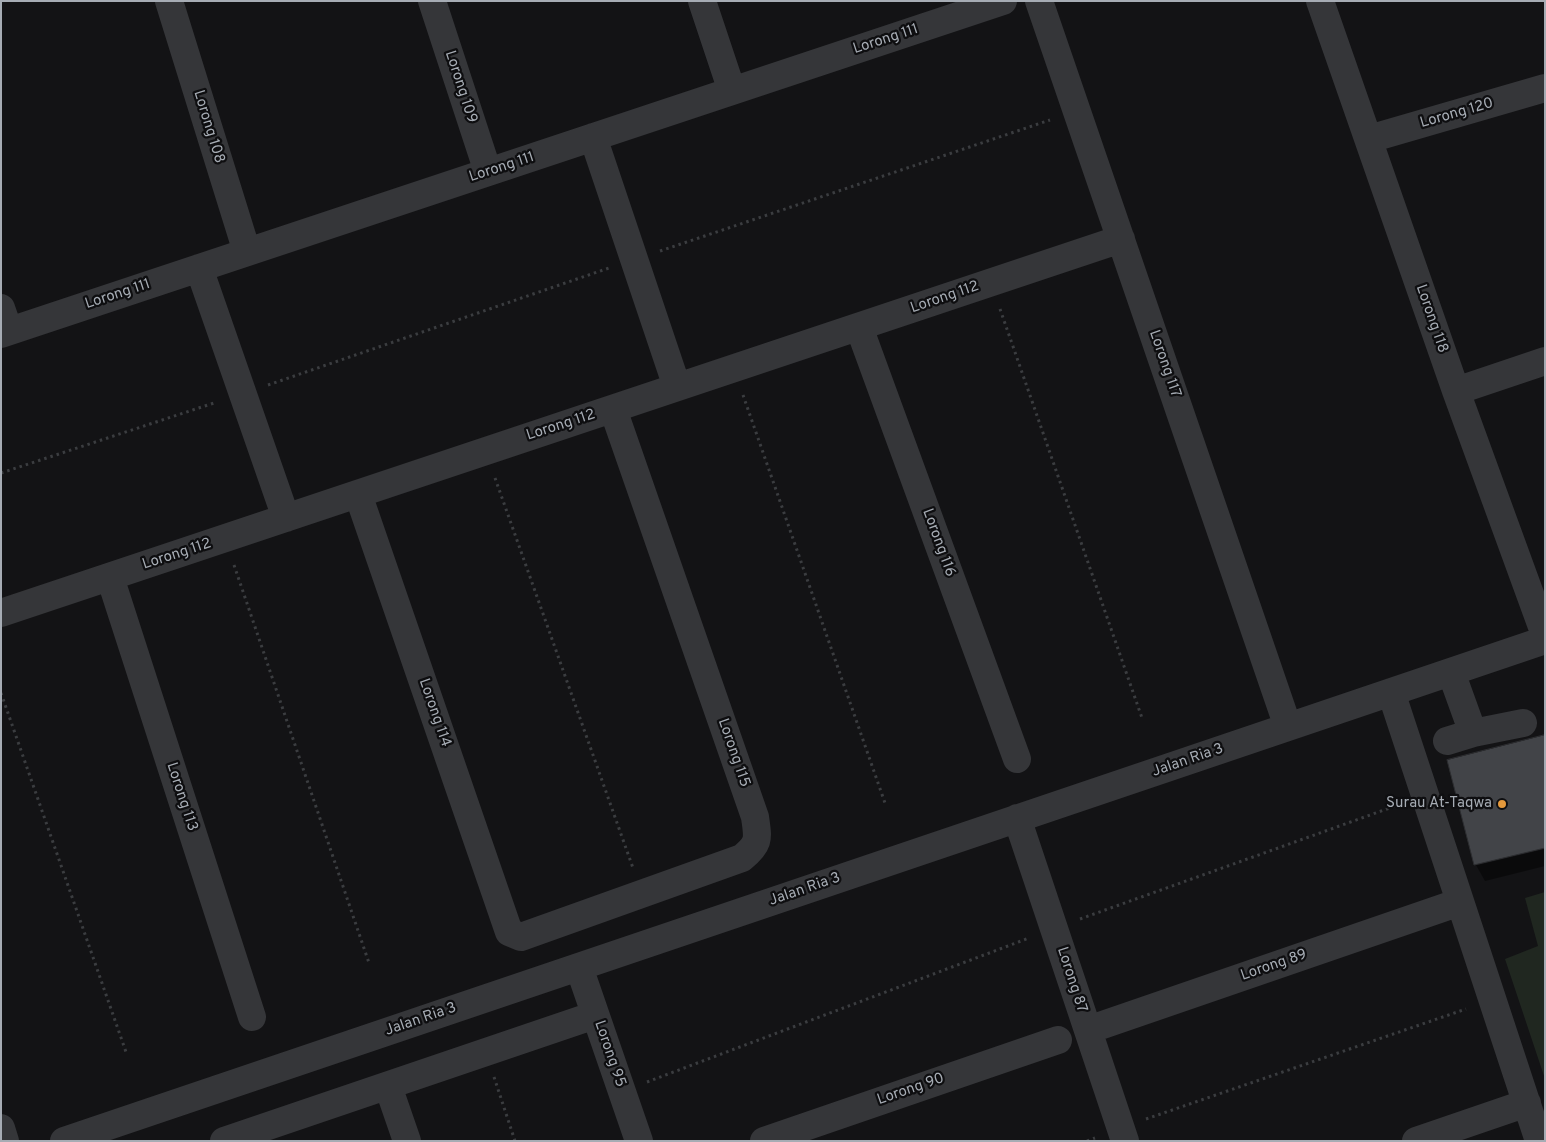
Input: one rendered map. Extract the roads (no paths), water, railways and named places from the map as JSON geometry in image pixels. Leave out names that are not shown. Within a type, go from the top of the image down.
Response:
[{"type":"street","name":"Lorong 108","points":[[169,1],[247,252]]},
{"type":"street","name":"Lorong 109","points":[[432,1],[488,172]]},
{"type":"street","points":[[702,1],[732,91]]},
{"type":"street","name":"Lorong 111","points":[[4,324],[200,268],[1003,1]]},
{"type":"street","name":"Lorong 117","points":[[1039,1],[1288,727]]},
{"type":"street","name":"Lorong 118","points":[[1320,1],[1456,391],[1545,635]]},
{"type":"street","name":"Lorong 120","points":[[1368,139],[1545,88]]},
{"type":"street","points":[[593,137],[677,387]]},
{"type":"street","name":"Lorong 112","points":[[1,613],[1121,239]]},
{"type":"street","points":[[200,268],[286,518]]},
{"type":"street","name":"Lorong 116","points":[[859,326],[1017,759]]},
{"type":"street","points":[[1456,391],[1545,361]]},
{"type":"street","name":"Lorong 115","points":[[509,932],[522,937],[742,858],[755,847],[758,838],[755,818],[613,409]]},
{"type":"street","name":"Lorong 114","points":[[358,494],[509,932]]},
{"type":"street","name":"Lorong 113","points":[[110,577],[252,1017]]},
{"type":"street","name":"Jalan Ria 3","points":[[64,1141],[1545,640]]},
{"type":"street","points":[[1451,672],[1473,733]]},
{"type":"street","points":[[1391,692],[1539,1141]]},
{"type":"street","points":[[1447,741],[1473,733],[1523,723]]},
{"type":"street","name":"Lorong 87","points":[[1017,818],[1123,1134]]},
{"type":"street","name":"Lorong 89","points":[[1088,1030],[1460,902]]},
{"type":"street","name":"Lorong 95","points":[[579,967],[639,1141]]},
{"type":"street","points":[[224,1141],[595,1015]]},
{"type":"street","name":"Lorong 90","points":[[764,1141],[1058,1040]]},
{"type":"street","points":[[388,1086],[407,1141]]},
{"type":"street","points":[[1416,1141],[1526,1103]]},
{"type":"street","points":[[1,1128],[5,1141]]},
{"type":"place","name":"Surau At-Taqwa","points":[[1502,804]]}]
